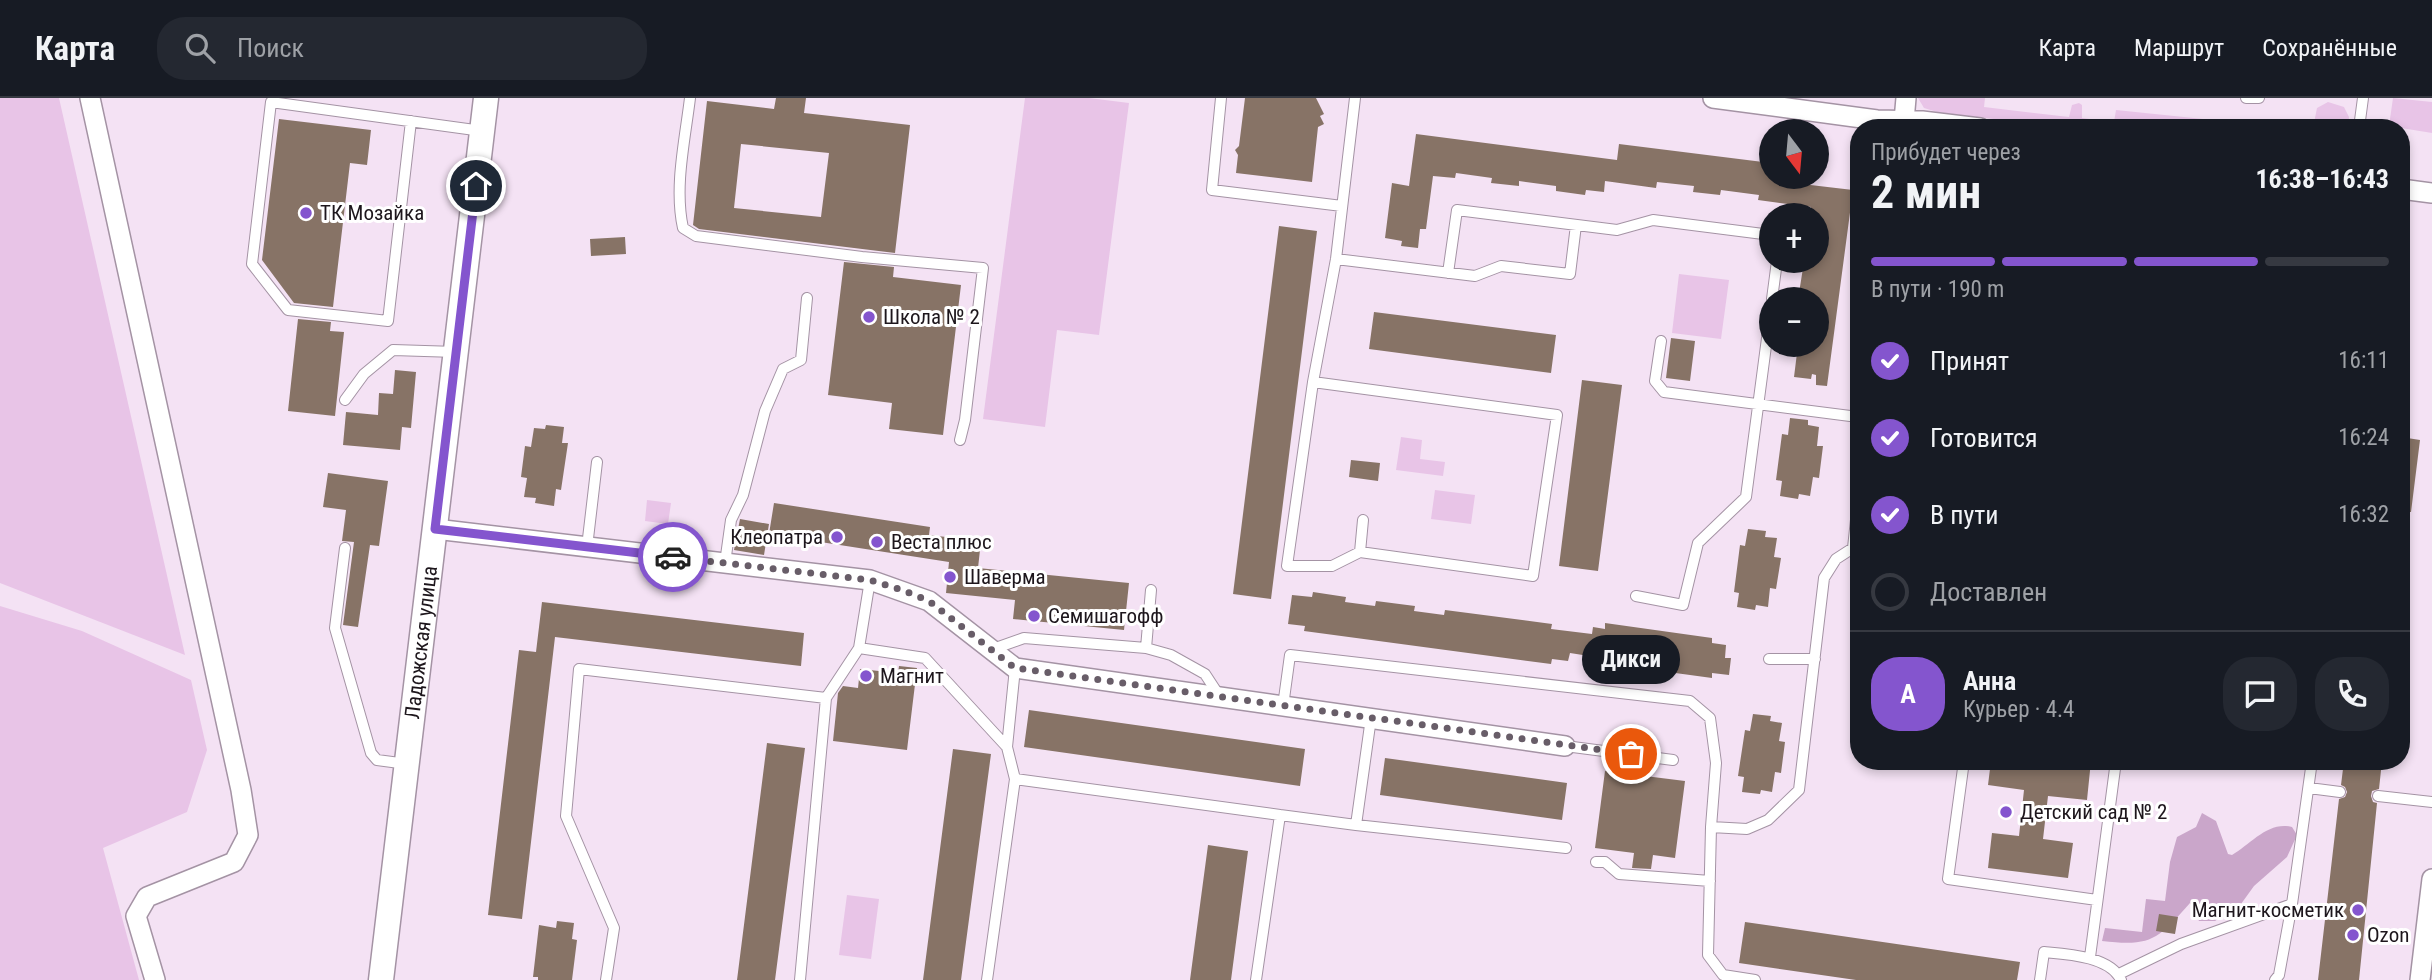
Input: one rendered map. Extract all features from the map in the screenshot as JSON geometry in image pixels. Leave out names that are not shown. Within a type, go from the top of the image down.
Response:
[{"type":"street","points":[[90,98],[227,725],[248,835],[234,862],[147,897],[136,916],[155,980]]},
{"type":"street","name":"Ладожская улица","points":[[381,980],[486,98]]},
{"type":"street","points":[[1713,98],[1870,119]]},
{"type":"street","points":[[1904,119],[1906,98]]},
{"type":"street","points":[[2410,190],[2432,193]]},
{"type":"street","points":[[435,529],[870,580],[929,601],[1015,668],[1565,746]]},
{"type":"street","points":[[2420,980],[2432,879]]},
{"type":"lane","points":[[690,98],[680,215],[683,228],[696,236],[862,257],[983,268],[965,420],[960,440]]},
{"type":"lane","points":[[1221,98],[1212,190],[1342,206]]},
{"type":"lane","points":[[1313,382],[1557,415],[1533,576],[1360,552],[1332,566],[1287,566],[1313,382],[1336,259],[1355,98]]},
{"type":"lane","points":[[2246,98],[2259,98]]},
{"type":"lane","points":[[2360,119],[2363,98]]},
{"type":"lane","points":[[411,121],[388,321],[288,310],[252,264],[271,102],[411,121],[482,131]]},
{"type":"lane","points":[[1448,273],[1457,210],[1617,230],[1653,220],[1759,233]]},
{"type":"lane","points":[[1336,259],[1475,276],[1501,266],[1570,274],[1576,225]]},
{"type":"lane","points":[[725,563],[731,520],[743,495],[765,411],[783,369],[802,360],[807,298]]},
{"type":"lane","points":[[1661,341],[1655,381],[1664,392],[1850,416]]},
{"type":"lane","points":[[345,400],[364,374],[393,350],[457,352]]},
{"type":"lane","points":[[1636,596],[1683,605],[1698,543],[1746,497],[1765,357]]},
{"type":"lane","points":[[587,547],[597,462]]},
{"type":"lane","points":[[1360,552],[1363,520]]},
{"type":"lane","points":[[345,548],[335,628],[371,753],[377,760],[407,764]]},
{"type":"lane","points":[[1711,827],[1747,829],[1768,820],[1799,790],[1824,578],[1836,559],[1850,552]]},
{"type":"lane","points":[[800,980],[826,698],[859,648],[870,580]]},
{"type":"lane","points":[[1146,648],[1150,590]]},
{"type":"lane","points":[[993,649],[1024,638],[1146,648],[1171,655],[1205,674],[1220,697]]},
{"type":"lane","points":[[859,648],[925,657],[1007,747]]},
{"type":"lane","points":[[1283,706],[1290,655],[1690,701],[1710,718],[1716,763],[1711,827],[1708,955],[1723,975],[1755,980]]},
{"type":"lane","points":[[1769,659],[1815,659]]},
{"type":"lane","points":[[987,980],[1015,779],[1007,747],[1015,668]]},
{"type":"lane","points":[[606,980],[614,928],[566,816],[579,669],[826,698]]},
{"type":"lane","points":[[1356,825],[1371,718]]},
{"type":"lane","points":[[1565,746],[1673,760]]},
{"type":"lane","points":[[1963,770],[1948,879],[2097,900]]},
{"type":"lane","points":[[2090,957],[2115,770]]},
{"type":"lane","points":[[2276,980],[2292,904],[2311,770]]},
{"type":"lane","points":[[1015,779],[1356,825],[1566,848]]},
{"type":"lane","points":[[2309,788],[2340,792]]},
{"type":"lane","points":[[2378,796],[2432,802]]},
{"type":"lane","points":[[1256,980],[1280,815]]},
{"type":"lane","points":[[1596,862],[1605,862],[1619,874],[1710,881]]},
{"type":"lane","points":[[2040,980],[2044,952],[2090,957],[2120,977],[2181,944],[2292,904]]},
{"type":"shaded area","points":[[0,98],[59,98],[185,655],[0,583]]},
{"type":"shaded area","points":[[1025,98],[1089,98],[1129,103],[1099,335],[1057,330],[1045,427],[983,419]]},
{"type":"shaded area","points":[[1918,98],[1985,98],[1984,107],[2069,117],[2072,105],[2079,103],[2082,105],[2082,118],[2090,119],[1993,119],[1924,108]]},
{"type":"shaded area","points":[[2393,98],[2432,102],[2432,133],[2410,129],[2410,119],[2390,119]]},
{"type":"shaded area","points":[[2328,102],[2344,107],[2349,119],[2315,119],[2317,108]]},
{"type":"shaded area","points":[[2116,110],[2204,119],[2114,119]]},
{"type":"shaded area","points":[[1679,274],[1729,280],[1721,339],[1672,333]]},
{"type":"shaded area","points":[[1401,437],[1422,440],[1420,459],[1445,462],[1443,476],[1396,470]]},
{"type":"shaded area","points":[[1435,490],[1475,495],[1471,524],[1431,519]]},
{"type":"shaded area","points":[[647,500],[671,503],[668,524],[645,521]]},
{"type":"shaded area","points":[[0,606],[82,631],[191,680],[207,750],[187,812],[103,848],[139,980],[0,980]]},
{"type":"shaded area","points":[[2202,813],[2216,821],[2228,854],[2232,855],[2275,827],[2292,827],[2297,835],[2287,857],[2254,886],[2241,904],[2215,921],[2199,921],[2190,903],[2170,925],[2153,938],[2132,943],[2102,941],[2105,928],[2142,932],[2146,899],[2165,901],[2170,862],[2177,837],[2196,827]]},
{"type":"shaded area","points":[[847,895],[879,899],[871,959],[839,955]]},
{"type":"building","points":[[776,98],[806,98],[804,113],[910,125],[895,253],[699,229],[693,225],[707,101],[774,109]],"holes":[[[741,144],[829,153],[821,217],[734,208]]]},
{"type":"building","points":[[1245,98],[1316,98],[1324,114],[1320,116],[1324,124],[1318,127],[1312,182],[1236,173],[1238,155],[1235,150],[1239,146]]},
{"type":"building","name":"ТК Мозайка","points":[[279,119],[371,130],[367,165],[350,163],[333,307],[294,303],[262,260]]},
{"type":"building","points":[[1416,134],[1617,160],[1619,144],[1759,162],[1759,189],[1829,187],[1850,190],[1850,213],[1827,386],[1816,385],[1816,375],[1812,374],[1811,379],[1794,377],[1796,357],[1829,357],[1829,287],[1800,287],[1802,273],[1829,273],[1829,203],[1781,203],[1758,200],[1759,195],[1721,190],[1720,195],[1693,192],[1694,186],[1657,182],[1656,188],[1605,181],[1604,192],[1586,190],[1585,195],[1556,191],[1556,186],[1519,181],[1519,186],[1491,183],[1492,178],[1456,173],[1455,178],[1433,176],[1426,229],[1420,229],[1418,248],[1401,246],[1402,241],[1385,238],[1392,183],[1409,186]]},
{"type":"building","points":[[1279,226],[1317,231],[1271,599],[1233,594]]},
{"type":"building","points":[[625,237],[626,254],[591,256],[590,239]]},
{"type":"building","points":[[844,262],[894,267],[893,277],[961,285],[943,435],[889,429],[892,403],[828,395]]},
{"type":"building","points":[[1374,312],[1556,335],[1551,373],[1369,349]]},
{"type":"building","points":[[298,319],[331,322],[330,331],[344,332],[335,416],[288,411]]},
{"type":"building","points":[[1671,338],[1695,341],[1690,381],[1666,378]]},
{"type":"building","points":[[395,370],[416,372],[411,428],[402,427],[400,450],[343,445],[346,412],[378,415],[379,393],[393,394]]},
{"type":"building","points":[[1582,380],[1622,385],[1598,571],[1559,566]]},
{"type":"building","points":[[1790,418],[1808,420],[1808,425],[1819,427],[1817,446],[1823,446],[1819,478],[1813,477],[1810,496],[1799,494],[1798,499],[1780,496],[1782,481],[1776,480],[1782,434],[1788,435]]},
{"type":"building","points":[[546,425],[564,427],[562,443],[568,443],[561,490],[556,489],[554,506],[535,503],[536,498],[524,497],[527,478],[521,477],[525,446],[531,447],[534,428],[545,429]]},
{"type":"building","points":[[2410,438],[2420,440],[2410,512]]},
{"type":"building","points":[[1351,460],[1380,463],[1378,481],[1349,477]]},
{"type":"building","points":[[328,473],[388,481],[379,546],[370,545],[358,627],[343,625],[354,542],[342,541],[346,510],[323,507]]},
{"type":"building","points":[[774,503],[930,527],[929,535],[981,541],[978,568],[1129,583],[1124,630],[1013,619],[1015,600],[946,593],[949,562],[769,534]]},
{"type":"building","points":[[740,519],[769,524],[764,555],[734,550]]},
{"type":"building","points":[[1748,529],[1766,531],[1765,537],[1777,538],[1774,557],[1781,558],[1776,589],[1770,588],[1768,607],[1756,605],[1755,610],[1737,607],[1739,593],[1734,592],[1740,545],[1745,546]]},
{"type":"building","points":[[1313,592],[1346,597],[1345,602],[1375,606],[1376,601],[1415,606],[1414,611],[1444,615],[1445,610],[1552,624],[1551,629],[1592,634],[1593,627],[1605,629],[1605,623],[1712,638],[1712,643],[1726,645],[1725,658],[1731,658],[1729,675],[1712,673],[1712,678],[1602,663],[1602,658],[1570,653],[1568,661],[1552,659],[1551,664],[1304,631],[1305,626],[1288,624],[1292,595],[1312,597]]},
{"type":"building","points":[[542,602],[804,633],[801,666],[555,637],[522,919],[488,915],[519,650],[536,652]]},
{"type":"building","points":[[899,666],[917,668],[907,750],[833,741],[838,693],[843,686],[858,688],[860,669],[898,673]]},
{"type":"building","points":[[1029,710],[1305,749],[1300,786],[1024,747]]},
{"type":"building","points":[[1753,714],[1771,716],[1770,721],[1782,723],[1779,741],[1785,742],[1781,773],[1775,772],[1772,792],[1761,790],[1760,794],[1742,792],[1744,777],[1738,776],[1745,730],[1750,731]]},
{"type":"building","points":[[767,743],[805,748],[775,980],[737,980]]},
{"type":"building","points":[[953,749],[991,754],[961,980],[923,980]]},
{"type":"building","points":[[1385,758],[1567,783],[1562,820],[1380,795]]},
{"type":"building","points":[[1990,770],[2090,770],[2087,800],[2048,796],[2043,839],[2073,843],[2068,878],[1988,868],[1992,833],[2019,836],[2024,790],[1988,785]]},
{"type":"building","points":[[2343,770],[2381,770],[2379,789],[2372,791],[2371,796],[2373,802],[2377,803],[2359,980],[2318,980],[2339,799],[2345,797],[2347,792],[2341,785]]},
{"type":"building","points":[[1605,771],[1685,781],[1675,858],[1653,855],[1651,869],[1632,868],[1634,853],[1595,848]]},
{"type":"building","points":[[1208,845],[1248,851],[1231,980],[1190,980]]},
{"type":"building","points":[[2159,914],[2178,917],[2175,934],[2156,931]]},
{"type":"building","points":[[557,921],[574,923],[572,939],[577,940],[572,980],[538,980],[538,977],[533,977],[539,925],[556,928]]},
{"type":"building","points":[[1745,922],[2020,962],[2017,980],[1856,980],[1739,963]]},
{"type":"way so far","points":[[673,557],[870,580],[902,590],[929,601],[1015,668],[1631,754]]},
{"type":"place","name":"ТК Мозайка","points":[[306,213]]},
{"type":"place","name":"Школа № 2","points":[[869,317]]},
{"type":"place","name":"Клеопатра","points":[[837,537]]},
{"type":"place","name":"Веста плюс","points":[[877,542]]},
{"type":"place","name":"Шаверма","points":[[950,577]]},
{"type":"place","name":"Семишагофф","points":[[1034,616]]},
{"type":"place","name":"Магнит","points":[[866,676]]},
{"type":"place","name":"Дикси","points":[[1631,754]]},
{"type":"place","name":"Детский сад № 2","points":[[2006,812]]},
{"type":"place","name":"Магнит-косметик","points":[[2358,910]]},
{"type":"place","name":"Ozon","points":[[2353,935]]},
{"type":"route","points":[[476,186],[435,529],[673,557]]}]
